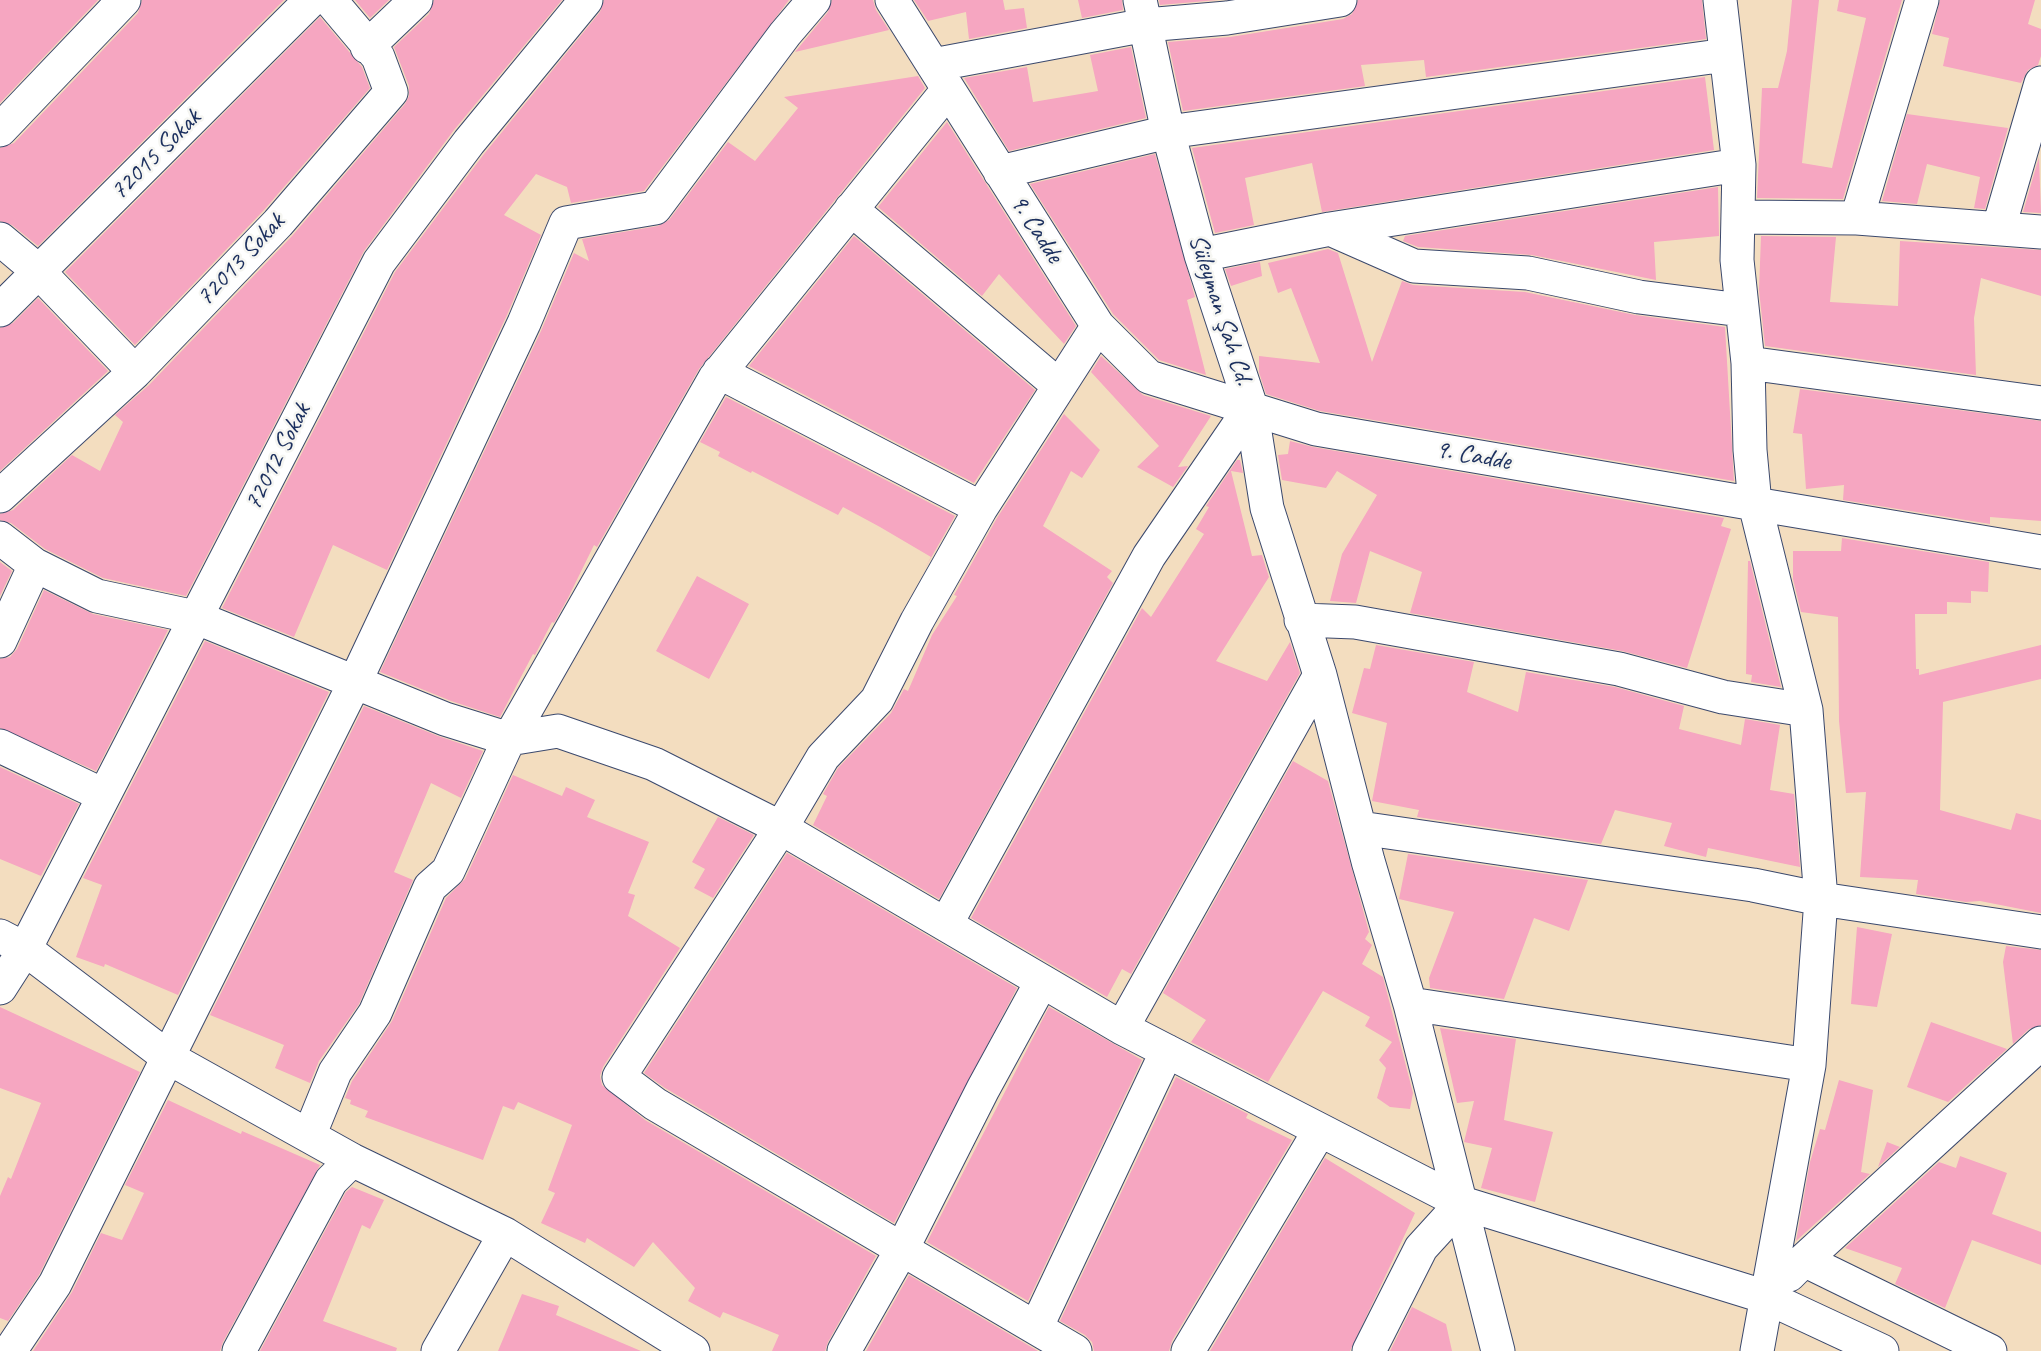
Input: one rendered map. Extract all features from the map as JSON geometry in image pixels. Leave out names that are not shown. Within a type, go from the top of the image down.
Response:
[{"type":"street","points":[[0,130],[124,0]]},
{"type":"street","name":"72015 Sokak","points":[[0,310],[37,270],[139,173],[311,0]]},
{"type":"street","name":"72013 Sokak","points":[[0,496],[135,372],[278,223],[391,92],[378,57],[330,0]]},
{"type":"street","points":[[367,46],[416,0]]},
{"type":"street","name":"72012 Sokak","points":[[0,988],[12,943],[103,795],[379,262],[469,142],[586,0]]},
{"type":"street","points":[[10,1351],[55,1284],[170,1058],[355,682],[525,323],[566,223],[655,208],[785,34],[814,0]]},
{"type":"street","name":"9. Cadde","points":[[892,0],[1098,326],[1149,377],[1316,429],[2041,552]]},
{"type":"street","points":[[309,1136],[335,1072],[375,1013],[430,887],[448,871],[509,738],[719,372],[851,209],[941,78],[1143,13],[1227,18],[1340,0]]},
{"type":"street","points":[[1720,0],[1739,165],[1737,260],[1748,363],[1750,450],[1755,504],[1806,710],[1821,898],[1809,1065],[1757,1351]]},
{"type":"street","points":[[1857,218],[1922,0]]},
{"type":"street","name":"Süleyman Şah Cd.","points":[[1143,13],[1168,132],[1201,255],[1251,407],[1267,508],[1320,675],[1410,1004],[1498,1351]]},
{"type":"street","points":[[1000,172],[1168,132],[1726,55]]},
{"type":"street","points":[[1999,227],[2041,83]]},
{"type":"street","points":[[1201,255],[1330,229],[1739,165]]},
{"type":"street","points":[[851,209],[1058,385]]},
{"type":"street","points":[[1739,217],[1857,218],[2041,232]]},
{"type":"street","points":[[1330,229],[1414,266],[1528,273],[1639,297],[1741,310]]},
{"type":"street","points":[[0,239],[37,270],[135,372]]},
{"type":"street","points":[[1075,1351],[655,1104],[619,1077],[781,828],[823,758],[877,700],[917,621],[981,508],[1098,326]]},
{"type":"street","points":[[1748,363],[2041,403]]},
{"type":"street","points":[[719,372],[981,508]]},
{"type":"street","points":[[946,924],[1149,556],[1251,407]]},
{"type":"street","points":[[0,538],[35,565],[97,596],[195,617],[445,719],[509,738],[558,731],[654,764],[781,828],[1122,1028],[1462,1203],[1766,1297],[1882,1351]]},
{"type":"street","points":[[3,627],[35,565]]},
{"type":"street","points":[[1301,620],[1354,622],[1619,669],[1723,698],[1806,710]]},
{"type":"street","points":[[1122,1028],[1320,675]]},
{"type":"street","points":[[0,746],[103,795]]},
{"type":"street","points":[[1360,828],[1753,885],[1821,898],[2041,932]]},
{"type":"street","points":[[12,943],[170,1058],[352,1160],[506,1234],[692,1351]]},
{"type":"street","points":[[844,1351],[902,1249],[983,1089],[1042,981]]},
{"type":"street","points":[[1410,1004],[1809,1065]]},
{"type":"street","points":[[1766,1297],[2041,1043]]},
{"type":"street","points":[[1036,1328],[1167,1051]]},
{"type":"street","points":[[1188,1351],[1320,1130]]},
{"type":"street","points":[[239,1351],[331,1181],[352,1160]]},
{"type":"street","points":[[1369,1351],[1421,1248],[1462,1203]]},
{"type":"street","points":[[438,1351],[506,1234]]},
{"type":"street","points":[[1804,1260],[1990,1351]]},
{"type":"building","points":[[0,0],[98,0],[0,103]]},
{"type":"building","points":[[142,0],[284,0],[38,246],[12,225],[0,221],[0,148],[14,143],[138,13]]},
{"type":"building","points":[[355,0],[389,0],[370,18]]},
{"type":"building","points":[[434,0],[562,0],[454,130],[364,251],[186,596],[103,578],[45,549],[11,523],[0,520],[0,514],[13,510],[72,455],[100,471],[123,422],[115,415],[149,385],[292,236],[405,104],[409,96],[409,86],[394,47],[429,14]]},
{"type":"building","points":[[604,0],[789,0],[644,191],[571,203],[567,187],[536,174],[504,215],[541,235],[507,315],[387,570],[333,545],[294,637],[222,608],[395,272],[484,154],[600,12]]},
{"type":"building","points":[[832,0],[873,0],[876,10],[889,30],[795,52],[828,12]]},
{"type":"building","points":[[914,0],[1003,0],[1005,10],[1024,8],[1027,28],[969,39],[966,12],[928,21]]},
{"type":"building","points":[[1078,0],[1122,0],[1123,10],[1082,18]]},
{"type":"building","points":[[1159,0],[1218,0],[1160,5]]},
{"type":"building","points":[[1358,0],[1702,0],[1706,39],[1426,77],[1424,60],[1361,65],[1365,86],[1183,111],[1168,42],[1230,37],[1343,19],[1352,14]]},
{"type":"building","points":[[1792,0],[1819,0],[1802,163],[1832,168],[1866,18],[1837,11],[1839,0],[1902,0],[1843,199],[1757,198],[1762,88],[1778,88],[1787,51]]},
{"type":"building","points":[[1940,0],[2035,0],[2028,24],[2041,29],[2041,56],[2038,65],[2028,70],[2021,83],[1943,66],[1949,38],[1932,34]]},
{"type":"building","points":[[320,17],[362,67],[370,88],[264,210],[135,345],[65,272]]},
{"type":"building","points":[[1131,47],[1146,118],[1009,151],[964,78],[1027,67],[1033,102],[1098,91],[1090,55]]},
{"type":"building","points":[[918,76],[925,88],[699,369],[597,547],[594,545],[568,598],[554,623],[552,622],[535,655],[533,654],[500,717],[451,701],[380,672],[541,331],[574,253],[589,261],[582,239],[658,226],[669,220],[728,142],[755,161],[798,108],[784,97]]},
{"type":"building","points":[[1705,77],[1714,150],[1322,212],[1312,163],[1245,178],[1254,225],[1215,233],[1192,148]]},
{"type":"building","points":[[1907,114],[2008,128],[1985,209],[1974,208],[1980,177],[1927,164],[1917,204],[1882,201]]},
{"type":"building","points":[[947,122],[1076,326],[1064,344],[999,274],[982,296],[878,207]]},
{"type":"building","points":[[1155,154],[1195,297],[1187,300],[1206,375],[1159,360],[1113,314],[1030,184]]},
{"type":"building","points":[[2039,157],[2041,213],[2023,212]]},
{"type":"building","points":[[1718,187],[1719,236],[1654,242],[1656,280],[1532,255],[1418,247],[1403,241],[1405,236]]},
{"type":"building","points":[[854,236],[1035,390],[974,483],[749,366]]},
{"type":"building","points":[[1761,236],[1836,237],[1830,302],[1898,306],[1900,241],[2041,250],[2041,296],[1981,278],[1974,318],[1976,375],[1765,346],[1759,290]]},
{"type":"building","points":[[1328,249],[1338,253],[1372,362],[1402,281],[1413,285],[1525,292],[1635,315],[1725,327],[1734,481],[1320,411],[1266,394],[1259,372],[1259,356],[1320,363],[1291,288],[1278,293],[1268,263]]},
{"type":"building","points":[[1260,262],[1262,276],[1231,286],[1225,269]]},
{"type":"building","points":[[38,298],[108,371],[0,471],[0,328],[13,323]]},
{"type":"building","points":[[1101,356],[1143,395],[1211,416],[1178,467],[1188,466],[1173,487],[1137,467],[1159,446],[1091,372]]},
{"type":"building","points":[[1800,389],[2041,421],[2041,521],[1990,517],[1990,524],[1843,500],[1844,485],[1806,489],[1802,434],[1793,433]]},
{"type":"building","points":[[726,397],[955,516],[924,570],[931,557],[880,527],[843,507],[838,515],[718,456],[720,452],[700,442]]},
{"type":"building","points":[[1064,414],[1100,450],[1082,478],[1071,471],[1043,526],[1112,571],[1107,577],[1113,583],[939,899],[813,825],[827,796],[823,794],[838,768],[891,713],[904,689],[908,691],[932,635],[957,596],[954,595],[997,518]]},
{"type":"building","points":[[1290,441],[1313,447],[1724,518],[1721,526],[1731,529],[1687,668],[1622,651],[1410,613],[1422,572],[1370,551],[1356,603],[1330,601],[1342,554],[1377,495],[1337,471],[1326,488],[1282,480],[1278,455],[1288,454]]},
{"type":"building","points":[[1237,460],[1240,460],[1243,473],[1231,471],[1252,556],[1262,555],[1269,577],[1216,661],[1267,681],[1290,642],[1300,673],[1131,974],[1122,969],[1107,997],[971,918],[1142,608],[1151,617],[1204,534],[1196,529],[1209,507],[1206,506]]},
{"type":"building","points":[[1842,538],[1989,562],[1988,592],[1971,591],[1971,603],[1947,602],[1947,614],[1915,614],[1916,669],[1919,669],[1919,675],[2041,645],[2041,679],[1943,702],[1940,810],[2011,830],[2016,813],[2041,820],[2041,913],[1980,901],[1966,902],[1916,894],[1918,880],[1860,877],[1866,792],[1846,793],[1839,721],[1838,617],[1801,612],[1793,579],[1793,551],[1841,551]]},
{"type":"building","points":[[1748,561],[1750,561],[1781,687],[1751,682],[1752,675],[1746,674]]},
{"type":"building","points":[[0,562],[12,571],[0,596]]},
{"type":"building","points":[[697,576],[749,604],[709,679],[656,651]]},
{"type":"building","points":[[44,590],[93,614],[168,630],[96,771],[0,728],[0,659],[10,657],[17,649]]},
{"type":"building","points":[[205,641],[329,692],[178,995],[105,964],[104,967],[76,957],[102,885],[83,878]]},
{"type":"building","points":[[1376,645],[1474,662],[1467,692],[1518,712],[1526,672],[1615,687],[1684,706],[1679,729],[1741,745],[1745,719],[1780,725],[1770,790],[1794,794],[1800,867],[1708,848],[1706,857],[1664,846],[1672,823],[1615,810],[1601,844],[1417,817],[1419,810],[1372,801],[1387,723],[1352,713],[1364,668],[1370,669]]},
{"type":"building","points":[[364,706],[438,736],[483,751],[461,798],[431,783],[394,872],[413,880],[359,1004],[319,1061],[310,1083],[275,1068],[284,1045],[210,1015]]},
{"type":"building","points":[[1293,761],[1328,781],[1369,932],[1365,939],[1372,945],[1362,964],[1383,977],[1413,1093],[1410,1109],[1390,1107],[1377,1098],[1386,1068],[1379,1060],[1392,1042],[1365,1026],[1370,1017],[1323,991],[1268,1082],[1191,1042],[1206,1020],[1163,993]]},
{"type":"building","points":[[0,767],[79,804],[41,876],[0,859]]},
{"type":"building","points":[[513,775],[562,796],[566,787],[595,800],[587,817],[649,842],[628,893],[635,895],[628,916],[680,948],[603,1067],[600,1076],[602,1085],[645,1120],[876,1256],[825,1351],[772,1351],[779,1335],[723,1312],[720,1318],[688,1301],[695,1288],[653,1242],[634,1267],[587,1238],[585,1243],[541,1223],[555,1193],[548,1190],[572,1125],[518,1102],[514,1110],[503,1106],[483,1160],[365,1117],[368,1111],[350,1104],[351,1100],[345,1098],[352,1081],[392,1021],[446,898],[465,879]]},
{"type":"building","points":[[718,817],[754,835],[713,898],[694,888],[705,869],[692,862]]},
{"type":"building","points":[[787,853],[1017,988],[894,1223],[665,1088],[644,1073]]},
{"type":"building","points":[[1408,854],[1588,880],[1569,931],[1534,918],[1504,999],[1430,988],[1429,978],[1454,912],[1399,899]]},
{"type":"building","points":[[1857,927],[1892,934],[1877,1007],[1851,1004]]},
{"type":"building","points":[[2006,946],[2041,950],[2041,1025],[2029,1029],[2013,1044],[2003,962]]},
{"type":"building","points":[[0,1007],[140,1072],[39,1275],[8,1321],[0,1318],[0,1196],[8,1177],[11,1179],[41,1103],[0,1088]]},
{"type":"building","points":[[1049,1007],[1142,1060],[1028,1301],[927,1242]]},
{"type":"building","points":[[1931,1022],[2007,1049],[1948,1102],[1907,1087]]},
{"type":"building","points":[[1440,1028],[1516,1039],[1504,1120],[1553,1132],[1535,1202],[1481,1188],[1492,1148],[1464,1142],[1474,1101],[1457,1103]]},
{"type":"building","points":[[1176,1077],[1248,1114],[1246,1118],[1292,1140],[1172,1341],[1169,1351],[1094,1351],[1092,1342],[1085,1335],[1060,1321]]},
{"type":"building","points":[[1839,1080],[1873,1090],[1861,1172],[1870,1174],[1796,1241],[1810,1162],[1820,1129],[1825,1130]]},
{"type":"building","points":[[168,1100],[241,1134],[242,1131],[320,1165],[220,1351],[33,1351],[72,1292],[101,1233],[122,1240],[144,1193],[125,1185]]},
{"type":"building","points":[[1887,1142],[1900,1147],[1878,1167]]},
{"type":"building","points":[[1960,1156],[2007,1173],[1992,1214],[2041,1232],[2041,1265],[1972,1240],[1945,1308],[1895,1284],[1902,1268],[1845,1248],[1939,1162],[1956,1168]]},
{"type":"building","points":[[1325,1158],[1415,1213],[1350,1351],[1210,1351]]},
{"type":"building","points":[[352,1187],[384,1200],[370,1229],[362,1225],[323,1321],[397,1348],[396,1351],[260,1351],[346,1192]]},
{"type":"building","points":[[909,1275],[1038,1351],[866,1351]]},
{"type":"building","points":[[522,1294],[559,1306],[556,1315],[641,1351],[498,1351]]},
{"type":"building","points":[[1412,1307],[1446,1324],[1452,1351],[1390,1351]]}]
